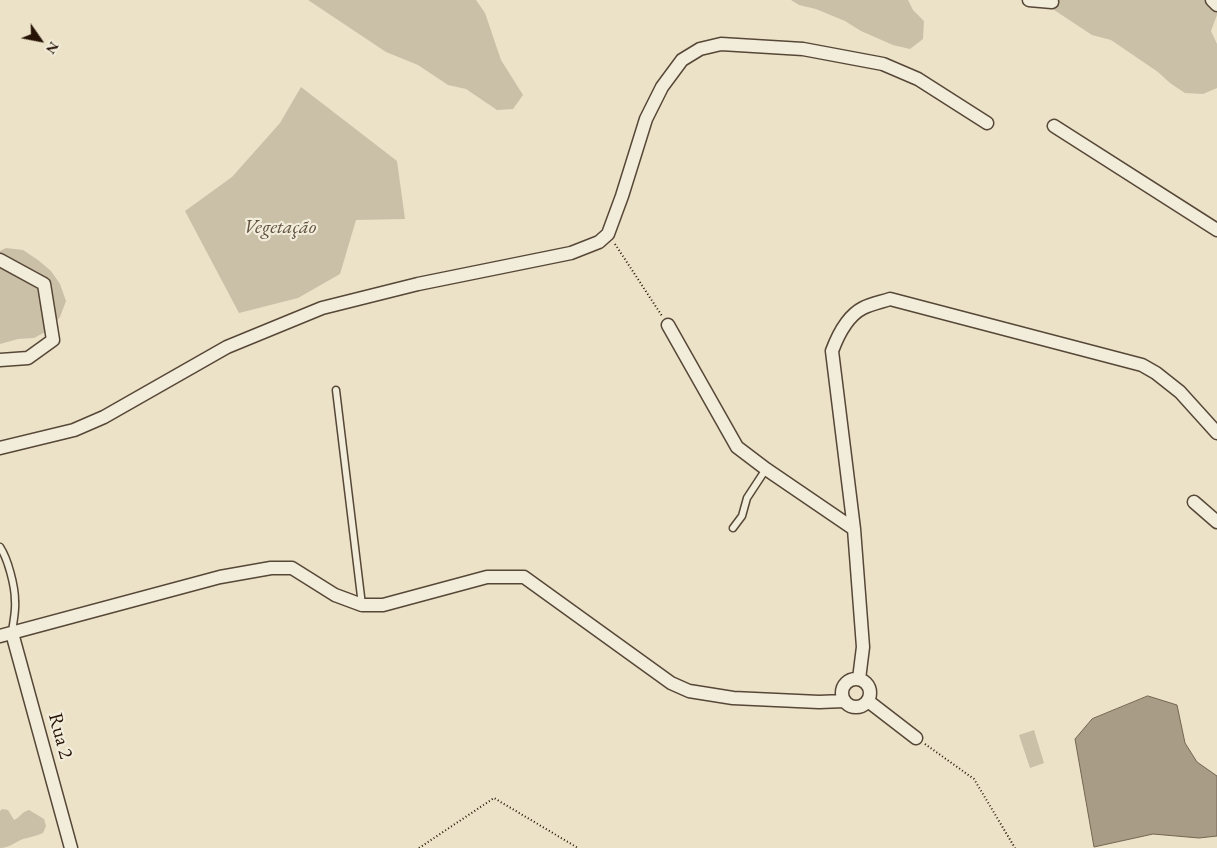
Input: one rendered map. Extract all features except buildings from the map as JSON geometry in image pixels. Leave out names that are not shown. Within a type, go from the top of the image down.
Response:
[{"type":"street","points":[[1029,0],[1052,2]]},
{"type":"street","points":[[1212,0],[1217,5]]},
{"type":"street","points":[[0,448],[74,430],[97,420],[226,347],[322,308],[418,284],[571,253],[599,242],[608,234],[646,119],[662,87],[682,60],[700,49],[721,44],[803,49],[883,64],[918,79],[987,123]]},
{"type":"street","points":[[1054,126],[1217,230]]},
{"type":"street","points":[[0,260],[44,284],[53,340],[28,358],[0,360]]},
{"type":"street","points":[[859,679],[863,647],[854,529],[832,351],[838,336],[850,318],[861,309],[890,299],[1142,365],[1156,373],[1180,392],[1217,433]]},
{"type":"street","points":[[668,325],[737,447],[854,529]]},
{"type":"street","points":[[1194,502],[1217,522]]},
{"type":"street","points":[[6,635],[220,578],[271,568],[292,568],[335,595],[362,605],[383,605],[487,576],[524,578],[671,683],[690,691],[733,698],[819,702],[844,700]]},
{"type":"street","name":"Rua 2","points":[[6,635],[71,848]]},
{"type":"street","points":[[859,679],[867,683],[869,687],[868,701],[856,707],[851,707],[844,700],[842,692],[845,683],[859,679]]},
{"type":"street","points":[[868,701],[916,738]]},
{"type":"lane","points":[[336,390],[362,605]]},
{"type":"lane","points":[[733,528],[742,516],[747,498],[766,469]]},
{"type":"lane","points":[[0,547],[6,556],[16,603],[6,635]]},
{"type":"path","points":[[608,234],[668,325]]},
{"type":"path","points":[[916,738],[974,779],[1015,848]]},
{"type":"path","points":[[419,848],[494,798],[578,848]]},
{"type":"green space","points":[[308,0],[476,0],[485,13],[501,60],[523,95],[513,109],[497,110],[466,89],[448,85],[418,65],[386,52]]},
{"type":"green space","points":[[791,0],[908,0],[913,10],[924,21],[923,39],[910,49],[893,45],[861,31],[845,21],[816,9],[799,5]]},
{"type":"green space","points":[[1037,0],[1217,0],[1217,15],[1211,31],[1217,44],[1217,88],[1203,94],[1185,93],[1111,40],[1092,35]]},
{"type":"green space","name":"Vegetação","points":[[301,87],[397,161],[405,219],[356,220],[340,274],[298,298],[239,313],[185,211],[232,177],[280,123]]},
{"type":"green space","points":[[6,248],[23,250],[51,271],[60,284],[66,301],[60,317],[49,330],[34,338],[18,339],[0,344],[0,251]]},
{"type":"green space","points":[[1034,730],[1044,763],[1030,768],[1019,735]]},
{"type":"green space","points":[[2,809],[8,810],[14,820],[29,810],[44,819],[46,826],[43,833],[0,848],[0,811]]},
{"type":"shaded area","points":[[1148,696],[1177,705],[1185,743],[1197,762],[1217,776],[1217,836],[1199,838],[1153,834],[1094,847],[1075,739],[1092,719]]}]
